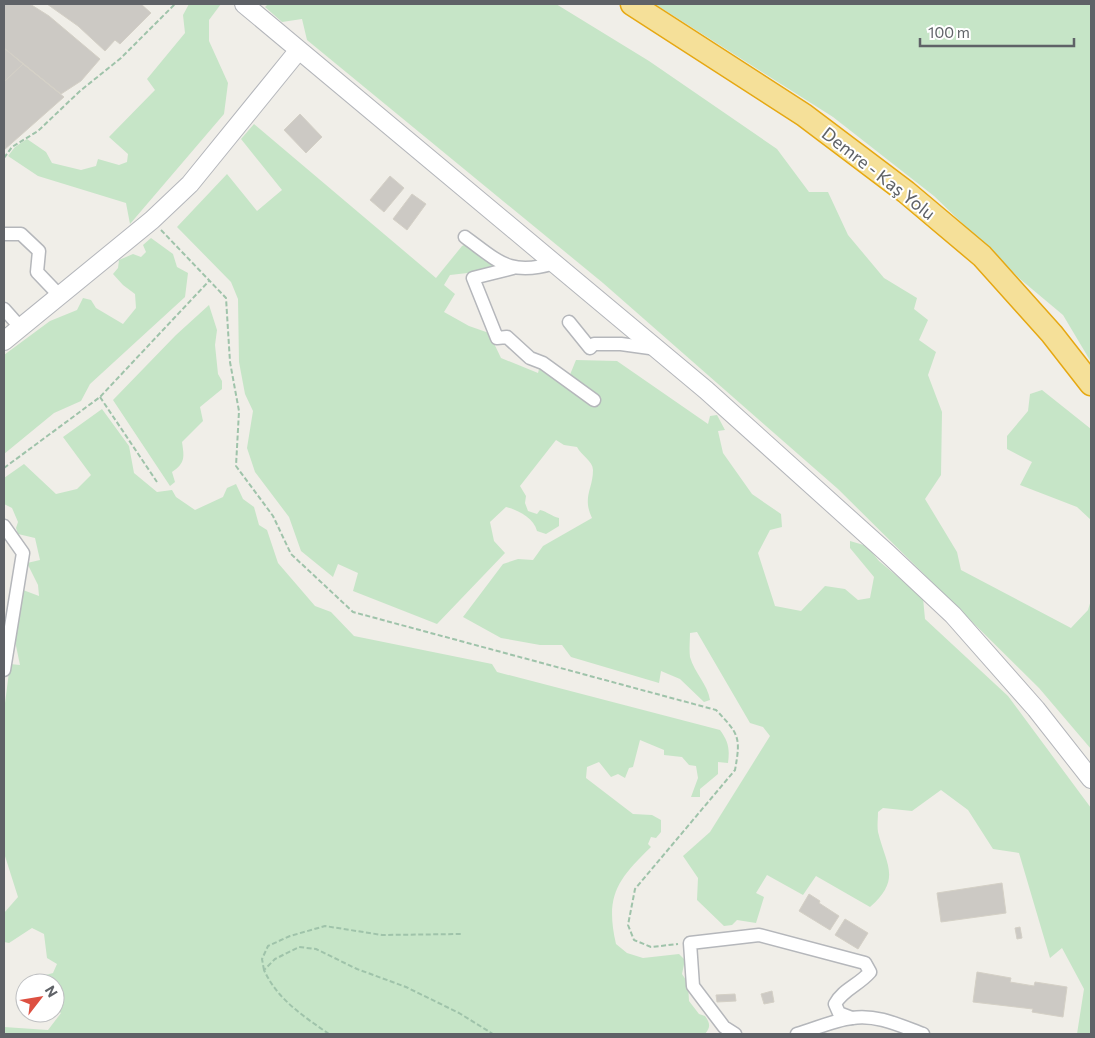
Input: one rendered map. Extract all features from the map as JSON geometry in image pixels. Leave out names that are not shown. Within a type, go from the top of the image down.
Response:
[{"type":"highway","name":"Demre - Kaş Yolu","points":[[632,4],[804,115],[906,192],[982,256],[1052,334],[1091,384]]},
{"type":"main road","points":[[244,4],[657,349],[770,447],[953,615],[1036,709],[1091,780]]},
{"type":"main road","points":[[4,340],[152,220],[190,184],[298,51]]},
{"type":"street","points":[[4,234],[21,234],[40,252],[37,272],[59,294]]},
{"type":"street","points":[[465,237],[505,266],[513,268],[539,268],[554,263]]},
{"type":"street","points":[[513,268],[473,278],[497,338],[507,337],[530,358],[543,363],[594,400]]},
{"type":"street","points":[[4,309],[20,327]]},
{"type":"street","points":[[568,322],[590,348],[594,344],[621,344],[657,349]]},
{"type":"street","points":[[4,526],[23,553],[4,670]]},
{"type":"street","points":[[735,1034],[724,1027],[693,986],[690,943],[759,935],[865,963],[870,972],[860,983],[839,995],[835,1004],[839,1013],[852,1018]]},
{"type":"street","points":[[797,1034],[852,1018],[870,1018],[890,1022],[923,1034]]},
{"type":"path","points":[[4,158],[12,147],[38,130],[80,91],[121,58],[175,4]]},
{"type":"path","points":[[152,220],[226,298],[230,362],[239,411],[236,466],[273,516],[291,554],[353,612],[716,710],[733,728],[740,744],[735,770],[635,889],[628,925],[634,940],[651,947],[690,943]]},
{"type":"path","points":[[4,468],[100,397],[210,281]]},
{"type":"path","points":[[100,397],[157,482]]},
{"type":"path","points":[[329,1034],[294,1009],[272,987],[264,970],[262,959],[268,946],[290,936],[325,926],[382,935],[461,934]]},
{"type":"path","points":[[264,970],[275,958],[298,947],[316,949],[357,969],[406,987],[459,1013],[493,1034]]},
{"type":"green space","points":[[189,4],[221,4],[209,20],[209,41],[228,83],[224,114],[130,224],[126,203],[38,176],[8,156],[15,147],[27,139],[46,152],[52,163],[81,170],[96,166],[98,159],[119,165],[127,162],[128,154],[109,137],[155,90],[147,79],[185,33],[183,15]]},
{"type":"green space","points":[[268,4],[556,4],[649,61],[777,149],[809,192],[828,192],[848,235],[884,278],[917,298],[914,309],[928,320],[919,340],[936,352],[928,375],[942,412],[941,475],[925,499],[957,552],[961,570],[1071,628],[1088,610],[1091,600],[1091,749],[1039,688],[838,489],[603,283],[307,40],[302,19],[282,22],[265,7]]},
{"type":"green space","points":[[655,4],[1091,4],[1091,362],[1063,315],[1020,279],[934,196],[833,117]]},
{"type":"green space","points":[[254,124],[436,278],[462,246],[466,244],[496,267],[494,270],[450,275],[444,285],[455,294],[444,312],[469,326],[489,333],[501,358],[538,373],[540,365],[567,382],[576,360],[617,361],[708,424],[710,416],[717,415],[725,430],[718,431],[723,453],[752,494],[781,514],[782,527],[770,530],[758,553],[775,606],[801,611],[825,586],[845,589],[858,600],[870,598],[874,577],[850,548],[850,541],[867,546],[879,561],[923,598],[925,619],[1008,696],[1091,808],[1091,1034],[1077,1034],[1084,989],[1062,948],[1050,958],[1019,853],[993,849],[968,810],[941,790],[912,811],[883,808],[878,812],[878,832],[889,871],[889,880],[880,897],[870,907],[816,876],[803,895],[767,875],[756,893],[764,897],[756,923],[737,920],[732,925],[724,926],[697,900],[698,878],[683,856],[710,832],[770,736],[763,727],[750,723],[697,632],[690,633],[690,657],[709,694],[710,700],[704,702],[680,679],[661,671],[659,683],[571,657],[562,645],[540,645],[501,638],[463,617],[503,564],[518,559],[533,560],[543,546],[592,518],[588,499],[593,470],[589,461],[577,447],[564,445],[556,440],[520,486],[526,496],[525,503],[528,511],[537,514],[540,510],[559,518],[559,526],[546,534],[537,531],[529,518],[506,507],[490,522],[494,541],[505,553],[437,624],[353,591],[358,573],[338,564],[333,577],[301,551],[289,517],[255,472],[247,448],[253,411],[245,394],[239,362],[238,299],[231,282],[177,227],[227,174],[257,211],[282,190],[241,139]]},
{"type":"green space","points":[[151,238],[173,254],[177,267],[188,273],[185,297],[90,384],[81,401],[54,413],[4,454],[4,355],[50,321],[77,310],[83,298],[91,300],[96,308],[123,324],[136,308],[135,294],[113,274],[118,268],[119,260],[133,254],[141,257],[146,252],[143,245]]},
{"type":"green space","points":[[209,305],[217,330],[215,345],[218,374],[222,381],[222,389],[200,407],[203,421],[182,442],[183,459],[177,469],[172,472],[175,482],[170,486],[113,400],[176,335]]},
{"type":"green space","points":[[1042,390],[1091,429],[1091,520],[1077,507],[1020,485],[1032,462],[1007,449],[1007,436],[1028,411],[1030,394]]},
{"type":"green space","points":[[102,409],[129,446],[134,473],[157,492],[172,490],[176,497],[195,510],[223,497],[227,488],[236,484],[243,499],[254,507],[259,525],[267,530],[278,563],[315,606],[331,612],[354,636],[492,664],[497,672],[720,730],[728,745],[728,763],[718,762],[718,774],[700,789],[700,797],[691,797],[698,778],[696,766],[689,765],[682,757],[664,755],[664,750],[640,740],[633,767],[629,768],[625,778],[618,774],[611,777],[599,762],[587,767],[586,778],[633,814],[652,815],[661,820],[661,832],[656,838],[651,837],[648,844],[651,847],[622,880],[613,901],[612,913],[616,944],[627,953],[643,958],[679,954],[685,960],[682,974],[688,983],[689,1001],[699,1014],[705,1016],[708,1021],[709,1027],[705,1034],[4,1034],[4,1027],[48,1030],[53,1023],[65,1023],[65,973],[53,973],[57,964],[47,958],[44,934],[32,928],[9,943],[4,942],[4,913],[18,897],[4,853],[4,711],[10,664],[20,665],[15,641],[23,590],[39,596],[38,585],[27,563],[40,560],[35,538],[18,534],[16,528],[18,522],[12,508],[4,504],[4,478],[24,464],[56,494],[77,489],[91,475],[63,437]]},
{"type":"building","points":[[4,4],[30,4],[49,16],[100,59],[81,81],[61,94],[4,48]]},
{"type":"building","points":[[47,4],[141,4],[151,13],[120,44],[115,40],[105,51],[78,26]]},
{"type":"building","points":[[4,48],[23,64],[4,82]]},
{"type":"building","points":[[23,64],[64,97],[4,150],[4,82]]},
{"type":"building","points":[[300,114],[322,137],[306,153],[284,130]]},
{"type":"building","points":[[390,176],[404,188],[384,212],[370,200]]},
{"type":"building","points":[[412,194],[426,204],[407,230],[393,219]]},
{"type":"building","points":[[1002,883],[1006,913],[941,922],[937,893]]},
{"type":"building","points":[[809,894],[839,916],[830,930],[799,911]]},
{"type":"building","points":[[845,919],[868,933],[858,949],[835,935]]},
{"type":"building","points":[[1020,927],[1022,938],[1017,939],[1015,928]]},
{"type":"building","points":[[977,972],[1011,978],[1010,982],[1034,986],[1035,982],[1067,987],[1063,1017],[1032,1012],[1033,1009],[973,1002]]},
{"type":"building","points":[[772,991],[774,1002],[764,1004],[761,994]]},
{"type":"building","points":[[735,994],[736,1001],[717,1002],[716,995]]}]
